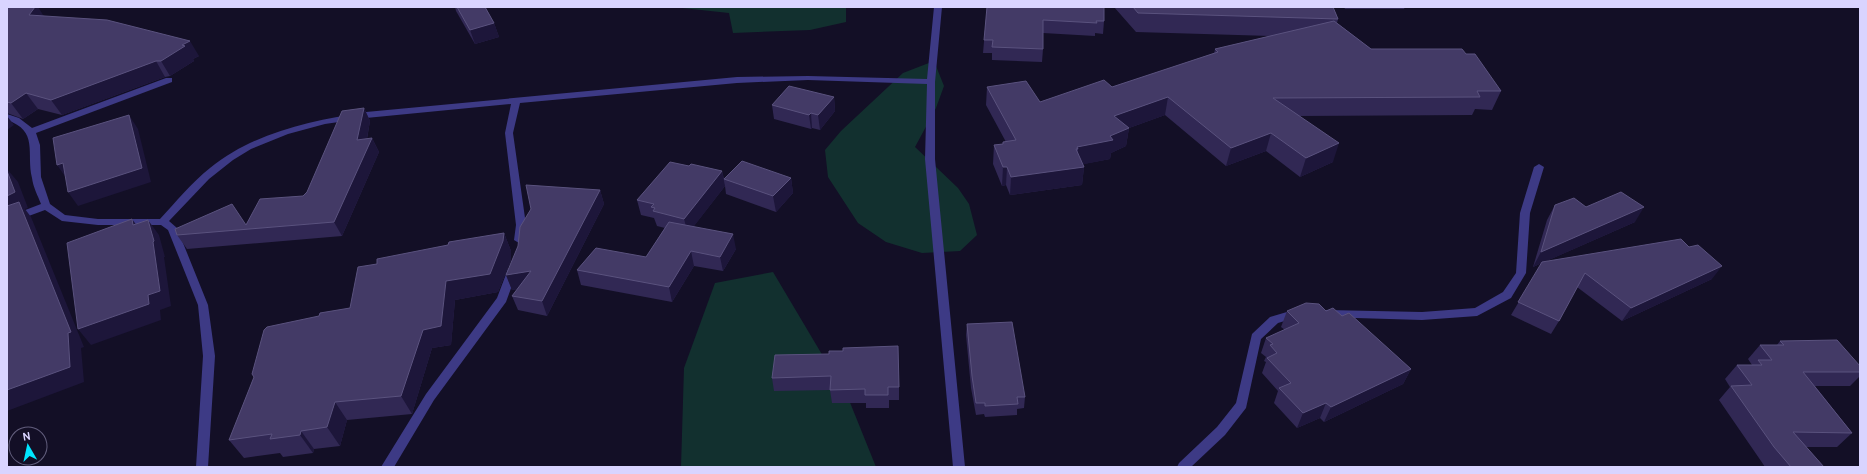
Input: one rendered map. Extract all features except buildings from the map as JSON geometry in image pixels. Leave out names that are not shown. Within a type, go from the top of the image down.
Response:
[{"type":"street","points":[[938,7],[931,82],[930,159],[959,467]]},
{"type":"street","points":[[163,222],[212,171],[238,153],[271,136],[313,123],[366,115],[737,80],[808,78],[931,82]]},
{"type":"street","points":[[31,132],[169,80]]},
{"type":"street","points":[[388,467],[430,397],[502,299],[517,256],[521,225],[509,133],[516,100]]},
{"type":"street","points":[[7,117],[16,120],[31,132],[35,145],[36,177],[46,206],[62,218],[98,222],[163,222],[172,228],[203,305],[209,356],[202,467]]},
{"type":"street","points":[[1183,467],[1220,431],[1242,405],[1249,364],[1256,337],[1274,320],[1298,313],[1422,316],[1477,312],[1507,294],[1521,273],[1525,213],[1539,167]]},
{"type":"street","points":[[7,221],[46,206]]},
{"type":"green space","points":[[673,7],[846,7],[846,22],[810,30],[733,33],[729,13]]},
{"type":"green space","points":[[934,61],[944,86],[936,108],[915,147],[958,188],[969,204],[977,235],[960,251],[922,253],[886,242],[858,223],[828,177],[825,150],[841,131],[903,73]]},
{"type":"green space","points":[[773,272],[849,400],[876,467],[681,467],[684,368],[715,283]]}]
